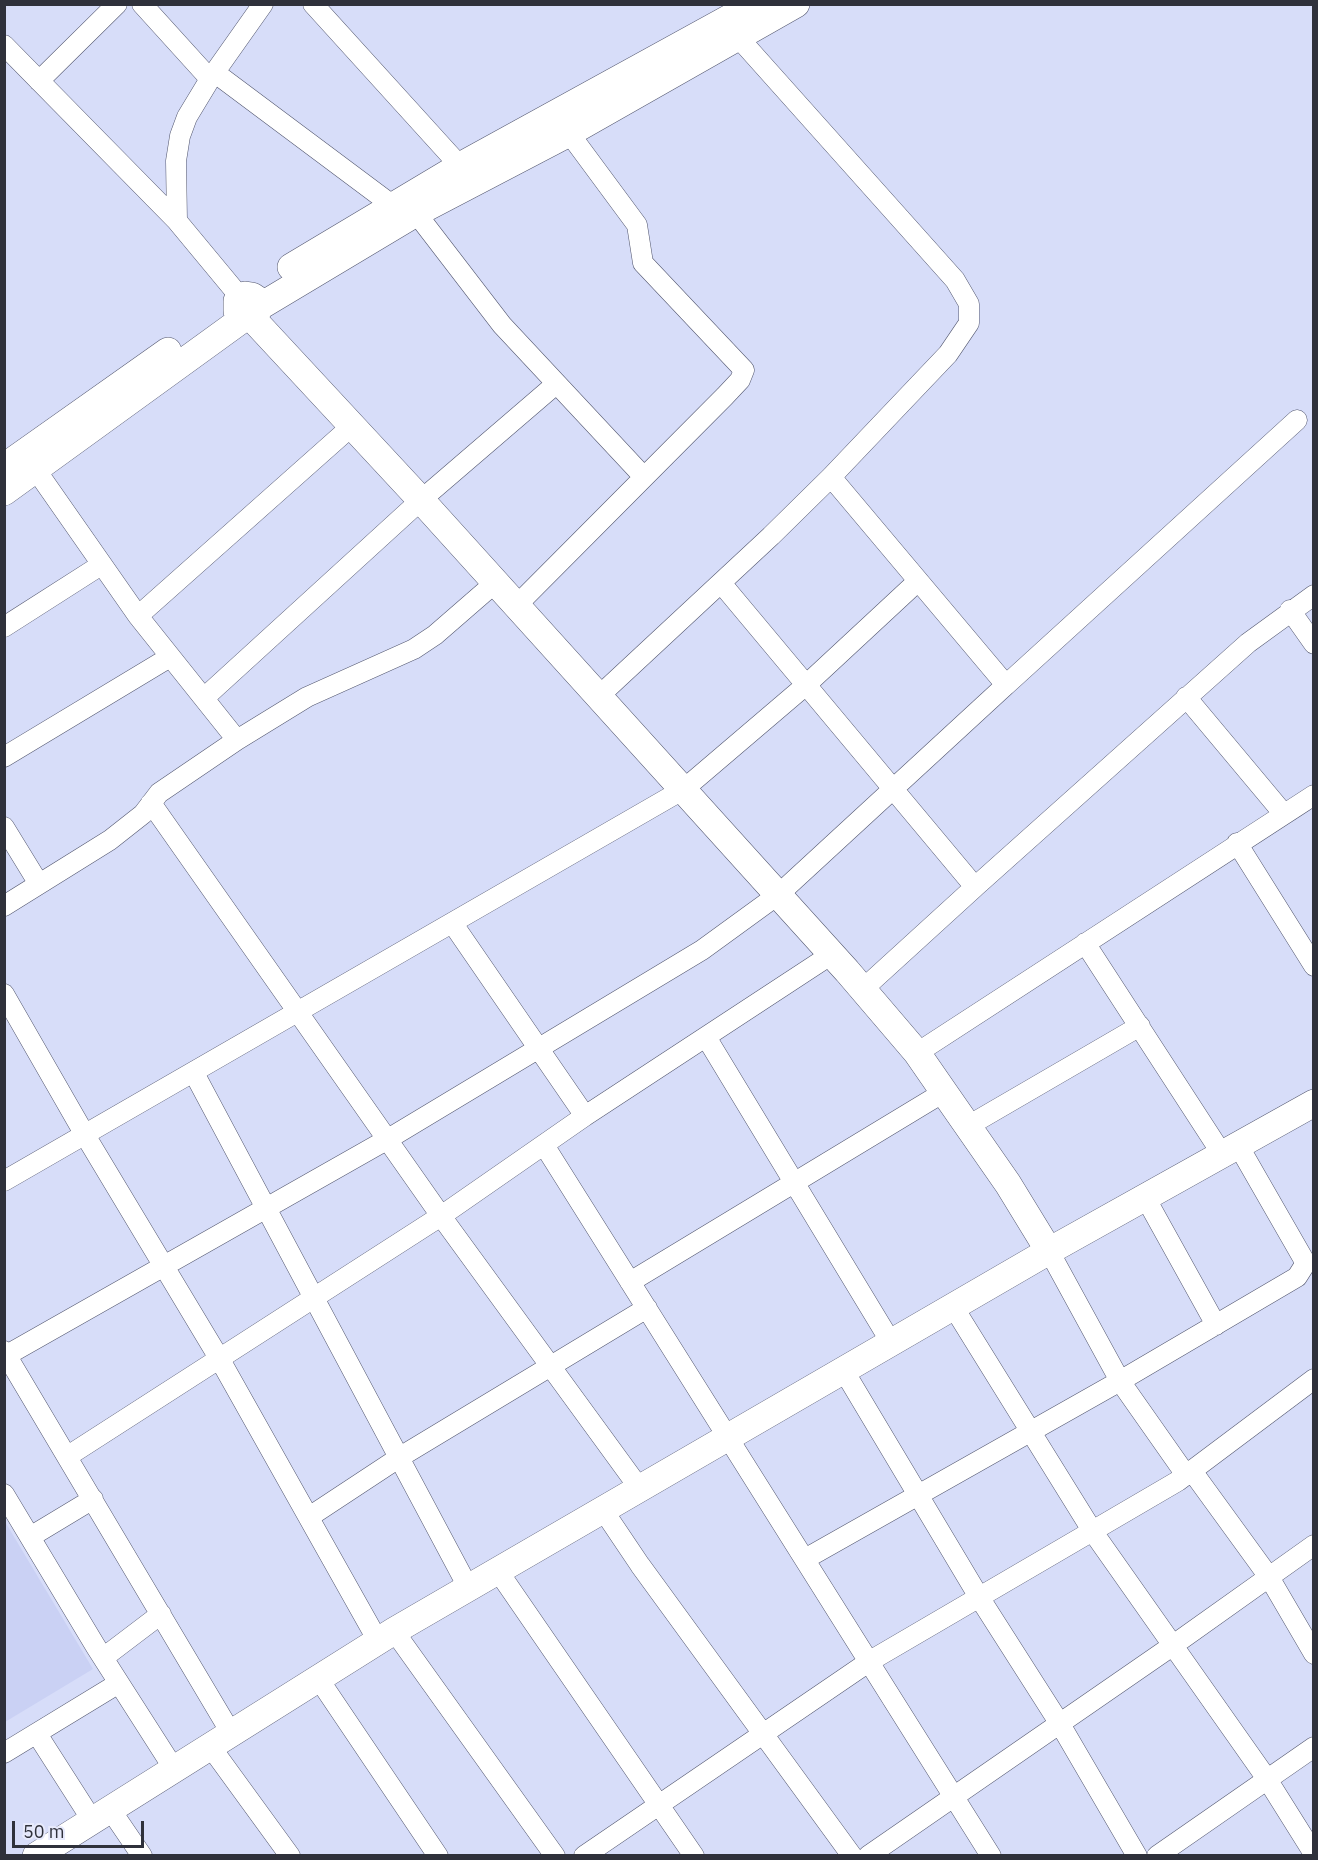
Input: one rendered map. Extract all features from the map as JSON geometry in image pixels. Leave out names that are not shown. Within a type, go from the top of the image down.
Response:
[{"type":"street","points":[[39,81],[117,4]]},
{"type":"street","points":[[142,4],[212,76],[404,209],[556,384],[643,476]]},
{"type":"street","points":[[177,221],[176,161],[180,136],[187,117],[212,76],[262,4]]},
{"type":"street","points":[[313,4],[460,166]]},
{"type":"street","points":[[4,467],[246,306],[404,209],[460,166],[755,4]]},
{"type":"street","points":[[404,209],[568,133],[796,4]]},
{"type":"street","points":[[599,696],[831,477],[914,392],[962,337],[969,323],[969,304],[955,280],[737,36]]},
{"type":"street","points":[[4,45],[177,221],[246,306],[779,894],[917,1053],[969,1126],[1049,1251],[1120,1381],[1269,1577],[1314,1654]]},
{"type":"street","points":[[517,606],[643,476],[725,396],[740,380],[744,370],[643,263],[637,225],[568,133]]},
{"type":"street","points":[[4,492],[36,471],[246,306]]},
{"type":"street","points":[[204,698],[421,500],[556,384]]},
{"type":"street","points":[[290,1856],[220,1739],[161,1614],[6,1353],[164,1268],[388,1139],[678,966],[779,894],[892,787],[1297,420]]},
{"type":"street","points":[[138,616],[353,425]]},
{"type":"street","points":[[36,471],[138,616],[237,740]]},
{"type":"street","points":[[831,477],[1006,685]]},
{"type":"street","points":[[4,627],[101,565]]},
{"type":"street","points":[[4,1181],[298,1014],[684,789],[806,685],[918,581]]},
{"type":"street","points":[[4,906],[110,840],[143,814],[170,785],[237,740],[307,697],[414,649],[435,635],[496,582]]},
{"type":"street","points":[[721,583],[975,887]]},
{"type":"street","points":[[862,990],[1186,697],[1290,610],[1314,595]]},
{"type":"street","points":[[1290,610],[1314,644]]},
{"type":"street","points":[[4,757],[170,657]]},
{"type":"street","points":[[1186,697],[1283,813]]},
{"type":"street","points":[[917,1053],[1314,795]]},
{"type":"street","points":[[151,803],[441,1216],[640,1489]]},
{"type":"street","points":[[4,827],[39,884]]},
{"type":"street","points":[[1237,843],[1314,966]]},
{"type":"street","points":[[453,924],[585,1116]]},
{"type":"street","points":[[805,1558],[919,1496],[1290,1282],[1304,1266],[1299,1251],[1230,1149],[1140,1026],[1085,943]]},
{"type":"street","points":[[68,1456],[441,1216],[585,1116],[832,954]]},
{"type":"street","points":[[4,994],[85,1135],[219,1358],[309,1517],[386,1636],[555,1856]]},
{"type":"street","points":[[969,1126],[1140,1026]]},
{"type":"street","points":[[706,1036],[892,1344]]},
{"type":"street","points":[[194,1073],[315,1296],[468,1587]]},
{"type":"street","points":[[630,1282],[944,1092]]},
{"type":"street","points":[[36,1856],[220,1739],[468,1587],[892,1344],[1049,1251],[1314,1103]]},
{"type":"street","points":[[544,1145],[991,1856]]},
{"type":"street","points":[[1145,1197],[1216,1325]]},
{"type":"street","points":[[309,1517],[400,1457],[647,1308]]},
{"type":"street","points":[[954,1308],[1093,1532],[1267,1779],[1314,1854]]},
{"type":"street","points":[[844,1371],[979,1598],[1060,1724],[1137,1856]]},
{"type":"street","points":[[584,1856],[870,1662],[1093,1532],[1189,1473],[1314,1379]]},
{"type":"street","points":[[4,1494],[174,1769]]},
{"type":"street","points":[[30,1537],[93,1499]]},
{"type":"street","points":[[603,1510],[640,1565],[764,1732],[852,1856]]},
{"type":"street","points":[[868,1856],[1314,1545]]},
{"type":"street","points":[[498,1571],[694,1856]]},
{"type":"street","points":[[104,1658],[161,1614]]},
{"type":"street","points":[[318,1678],[438,1856]]},
{"type":"street","points":[[4,1753],[119,1683]]},
{"type":"street","points":[[37,1734],[101,1814],[142,1856]]},
{"type":"street","points":[[1156,1856],[1314,1747]]},
{"type":"shaded area","points":[[4,1520],[93,1669],[5,1722],[4,1722]]}]
